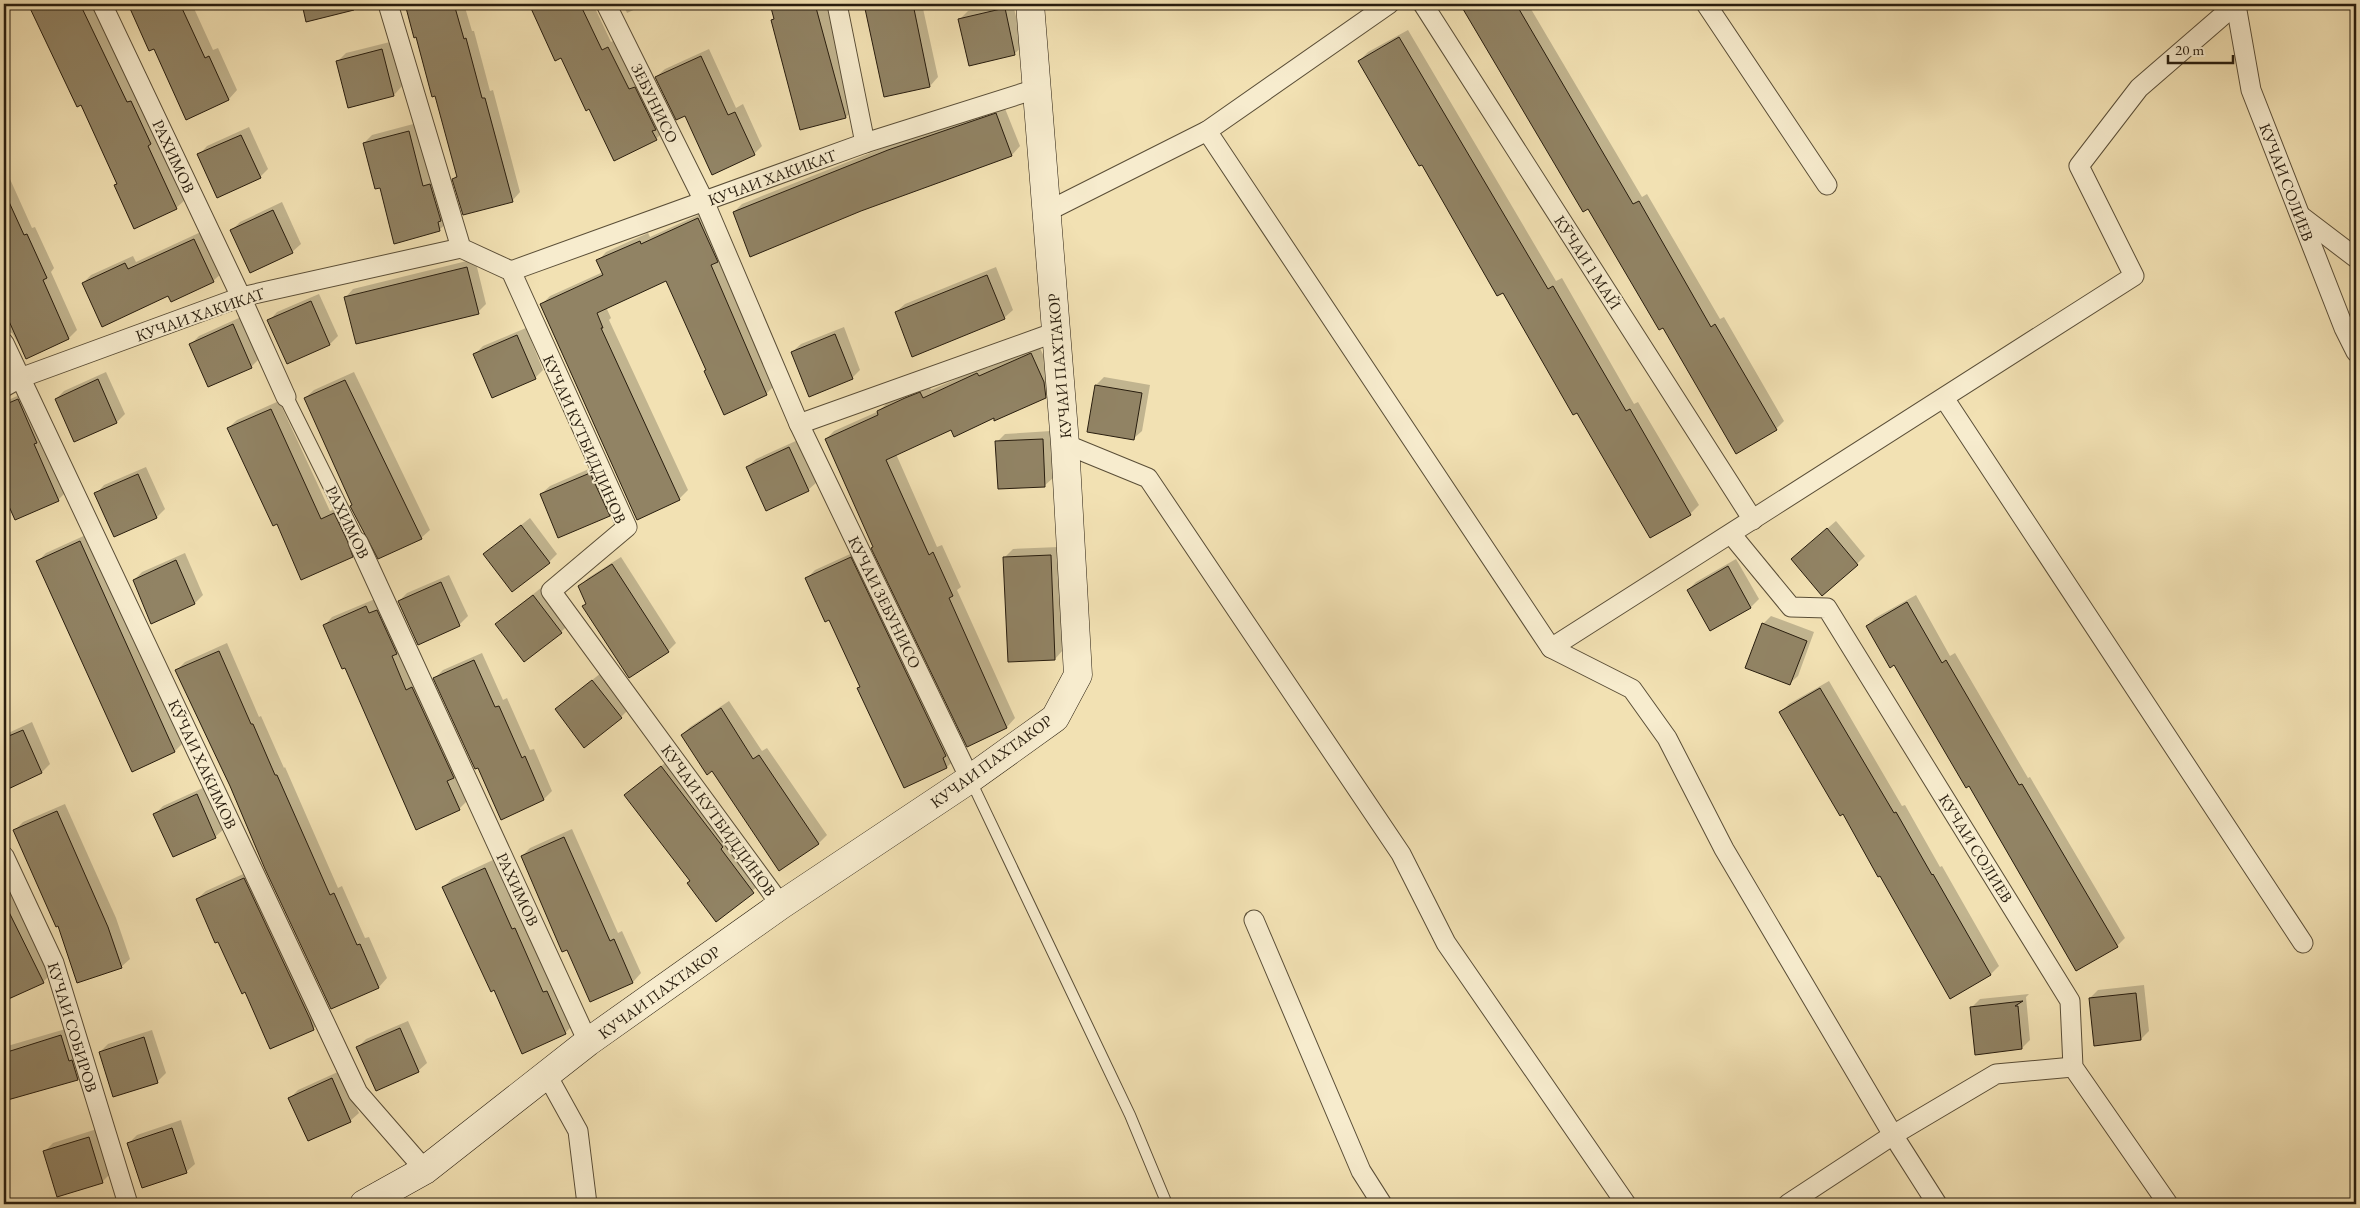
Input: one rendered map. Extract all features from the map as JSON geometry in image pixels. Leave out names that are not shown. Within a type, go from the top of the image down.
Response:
[{"type":"main road","name":"КУЧАИ ПАХТАКОР","points":[[364,1204],[425,1170],[588,1042],[781,904],[970,780],[1055,718],[1078,675],[1065,444],[1030,4]]},
{"type":"street","name":"РАХИМОВ","points":[[102,4],[286,396],[358,542],[588,1042]]},
{"type":"street","points":[[388,4],[461,248],[510,270]]},
{"type":"street","name":"ЗЕБУНИСО","points":[[606,4],[704,202]]},
{"type":"street","points":[[837,4],[865,143]]},
{"type":"street","points":[[1046,212],[1207,131],[1389,4]]},
{"type":"street","name":"КӮЧАИ 1 МАЙ","points":[[1423,4],[1753,520]]},
{"type":"street","points":[[1706,4],[1827,185]]},
{"type":"street","name":"КУЧАИ СОЛИЕВ","points":[[2236,4],[2251,90],[2344,328],[2356,352]]},
{"type":"street","name":"КУЧАИ СОЛИЕВ","points":[[1944,398],[2134,276],[2079,166],[2140,88],[2236,4]]},
{"type":"street","name":"КУЧАИ ХАКИКАТ","points":[[510,270],[865,143],[1036,89]]},
{"type":"street","points":[[1207,131],[1552,648],[1632,689],[1667,738],[1724,849],[1893,1135],[1937,1204]]},
{"type":"street","name":"КУЧАИ ЗЕБУНИСО","points":[[704,202],[799,424],[970,780]]},
{"type":"street","points":[[2300,216],[2356,258]]},
{"type":"street","name":"КУЧАИ ХАКИКАТ","points":[[12,383],[241,297],[461,248]]},
{"type":"street","name":"КУЧАИ КУТБИДДИНОВ","points":[[510,270],[627,527],[551,592],[781,904]]},
{"type":"street","points":[[799,424],[1056,332]]},
{"type":"street","name":"КӮЧАИ ХАКИМОВ","points":[[4,343],[12,383],[358,1093],[425,1170]]},
{"type":"street","points":[[1552,648],[1944,398],[2303,942]]},
{"type":"street","points":[[1065,444],[1148,478],[1401,854],[1446,943],[1626,1204]]},
{"type":"street","name":"КУЧАИ СОЛИЕВ","points":[[1731,534],[1791,607],[1827,608],[2070,1001],[2073,1067]]},
{"type":"street","name":"КУЧАИ СОБИРОВ","points":[[4,856],[54,963],[128,1204]]},
{"type":"street","points":[[1254,920],[1360,1171],[1382,1204]]},
{"type":"street","points":[[1788,1204],[1893,1135],[1996,1074],[2073,1067],[2168,1204]]},
{"type":"street","points":[[548,1074],[578,1130],[587,1204]]},
{"type":"lane","points":[[970,780],[1130,1115],[1167,1204]]},
{"type":"building","points":[[28,4],[80,4],[127,102],[131,101],[151,144],[148,146],[177,209],[134,229],[114,185],[117,184],[81,105],[77,107]]},
{"type":"building","points":[[128,4],[180,4],[205,58],[209,56],[229,100],[186,120],[154,49],[149,51]]},
{"type":"building","points":[[302,4],[353,4],[354,10],[306,22]]},
{"type":"building","points":[[405,4],[454,4],[464,39],[466,38],[482,98],[485,98],[513,202],[463,215],[452,179],[457,177],[435,96],[432,97]]},
{"type":"building","points":[[529,4],[580,4],[602,50],[608,47],[629,89],[635,87],[656,130],[652,131],[657,140],[614,161],[589,109],[586,111],[561,58],[555,61]]},
{"type":"building","points":[[770,4],[815,4],[846,118],[800,130],[771,20],[774,19]]},
{"type":"building","points":[[864,4],[913,4],[930,87],[884,97]]},
{"type":"building","points":[[1460,4],[1516,4],[1633,204],[1639,201],[1711,327],[1715,324],[1777,430],[1736,454],[1663,328],[1659,330],[1588,209],[1583,212]]},
{"type":"building","points":[[1005,8],[1015,55],[969,66],[958,19]]},
{"type":"building","points":[[1399,37],[1548,289],[1553,286],[1626,411],[1630,409],[1691,515],[1650,538],[1577,413],[1573,415],[1503,293],[1497,296],[1422,165],[1419,166],[1358,61]]},
{"type":"building","points":[[382,49],[394,96],[348,108],[336,61]]},
{"type":"building","points":[[701,56],[728,115],[735,112],[755,155],[712,175],[685,116],[676,120],[655,77]]},
{"type":"building","points":[[996,113],[1012,156],[861,211],[750,257],[733,212],[888,150]]},
{"type":"building","points":[[409,131],[423,186],[430,184],[441,221],[438,222],[440,231],[394,244],[380,188],[375,189],[363,143]]},
{"type":"building","points":[[241,135],[261,178],[217,198],[197,154]]},
{"type":"building","points":[[4,191],[24,235],[27,234],[47,278],[43,280],[69,339],[26,359],[4,310]]},
{"type":"building","points":[[273,210],[293,253],[250,273],[230,230]]},
{"type":"building","points":[[698,218],[718,262],[711,265],[767,395],[724,415],[666,281],[597,313],[603,328],[601,328],[680,500],[637,520],[540,304],[603,275],[596,260],[640,241],[641,244]]},
{"type":"building","points":[[194,239],[214,282],[171,302],[168,296],[102,327],[82,283],[125,263],[128,269]]},
{"type":"building","points":[[467,267],[479,314],[356,344],[344,297]]},
{"type":"building","points":[[987,275],[1005,319],[912,357],[895,312]]},
{"type":"building","points":[[311,301],[330,345],[287,364],[267,320]]},
{"type":"building","points":[[233,324],[252,368],[208,387],[189,344]]},
{"type":"building","points":[[835,334],[853,379],[809,397],[791,352]]},
{"type":"building","points":[[517,335],[536,379],[492,398],[473,354]]},
{"type":"building","points":[[1031,353],[1044,382],[1046,398],[994,421],[994,418],[954,437],[951,430],[886,460],[929,555],[933,552],[953,596],[949,598],[1007,728],[967,747],[871,548],[873,547],[825,439],[878,415],[877,411],[905,398],[920,392],[923,398],[977,373],[979,376]]},
{"type":"building","points":[[98,379],[117,423],[74,442],[55,399]]},
{"type":"building","points":[[345,380],[422,539],[378,559],[350,506],[352,505],[304,398]]},
{"type":"building","points":[[1095,385],[1142,393],[1134,440],[1087,432]]},
{"type":"building","points":[[18,399],[37,443],[34,444],[59,501],[15,520],[4,495],[4,405]]},
{"type":"building","points":[[271,409],[321,519],[334,513],[353,557],[301,580],[277,524],[273,526],[227,428]]},
{"type":"building","points":[[1043,439],[1045,487],[998,489],[995,441]]},
{"type":"building","points":[[789,447],[809,491],[766,511],[746,467]]},
{"type":"building","points":[[590,473],[610,516],[558,538],[540,494]]},
{"type":"building","points":[[138,474],[157,518],[114,537],[94,493]]},
{"type":"building","points":[[521,525],[550,563],[512,592],[483,554]]},
{"type":"building","points":[[1827,528],[1858,565],[1822,596],[1791,559]]},
{"type":"building","points":[[80,541],[175,752],[132,772],[36,561]]},
{"type":"building","points":[[1051,555],[1055,660],[1008,662],[1003,557]]},
{"type":"building","points":[[851,557],[946,756],[943,758],[947,768],[904,788],[857,688],[860,687],[829,620],[825,622],[805,578]]},
{"type":"building","points":[[176,560],[195,604],[151,624],[133,580]]},
{"type":"building","points":[[612,564],[669,652],[629,678],[582,606],[586,604],[578,586]]},
{"type":"building","points":[[1728,566],[1751,608],[1710,631],[1687,590]]},
{"type":"building","points":[[441,582],[460,626],[418,645],[398,601]]},
{"type":"building","points":[[533,595],[562,633],[524,662],[495,624]]},
{"type":"building","points":[[1907,602],[1942,663],[1946,660],[2019,785],[2022,784],[2118,947],[2076,971],[1969,786],[1966,788],[1894,665],[1890,668],[1866,626]]},
{"type":"building","points":[[366,606],[369,613],[377,610],[397,654],[392,656],[406,690],[412,687],[454,778],[447,781],[460,810],[416,830],[345,668],[342,669],[323,625]]},
{"type":"building","points":[[1762,623],[1807,641],[1790,685],[1745,668]]},
{"type":"building","points":[[219,651],[330,895],[334,893],[357,945],[360,944],[379,988],[331,1009],[175,670]]},
{"type":"building","points":[[474,660],[495,707],[499,706],[522,758],[525,756],[544,800],[501,820],[478,768],[475,769],[433,678]]},
{"type":"building","points":[[592,680],[622,718],[584,748],[555,709]]},
{"type":"building","points":[[1820,688],[1894,813],[1896,812],[1933,874],[1991,975],[1950,999],[1880,876],[1878,877],[1843,814],[1840,816],[1779,712]]},
{"type":"building","points":[[721,708],[753,759],[759,755],[819,844],[779,871],[712,771],[707,775],[681,735]]},
{"type":"building","points":[[23,730],[42,773],[4,791],[4,738]]},
{"type":"building","points":[[661,766],[723,847],[721,849],[754,893],[716,922],[687,883],[690,881],[624,795]]},
{"type":"building","points":[[197,794],[216,838],[173,857],[153,814]]},
{"type":"building","points":[[57,811],[108,927],[122,968],[77,983],[58,926],[56,927],[13,830]]},
{"type":"building","points":[[564,837],[610,941],[614,939],[633,983],[590,1002],[567,950],[562,952],[521,856]]},
{"type":"building","points":[[485,868],[512,929],[515,928],[543,992],[547,991],[566,1034],[522,1054],[494,990],[491,992],[442,887]]},
{"type":"building","points":[[244,878],[314,1030],[270,1049],[245,992],[242,994],[218,942],[215,943],[196,899]]},
{"type":"building","points":[[4,902],[44,983],[4,1001]]},
{"type":"building","points":[[2136,993],[2141,1040],[2094,1046],[2089,998]]},
{"type":"building","points":[[2023,1001],[2015,1006],[2018,1006],[2022,1049],[1975,1055],[1970,1007]]},
{"type":"building","points":[[400,1028],[419,1072],[376,1091],[356,1047]]},
{"type":"building","points":[[61,1035],[69,1061],[72,1060],[78,1080],[4,1101],[4,1053]]},
{"type":"building","points":[[144,1037],[158,1083],[113,1097],[99,1052]]},
{"type":"building","points":[[332,1078],[351,1122],[308,1141],[288,1098]]},
{"type":"building","points":[[172,1128],[187,1173],[142,1188],[127,1143]]},
{"type":"building","points":[[89,1137],[103,1183],[57,1197],[43,1151]]}]
